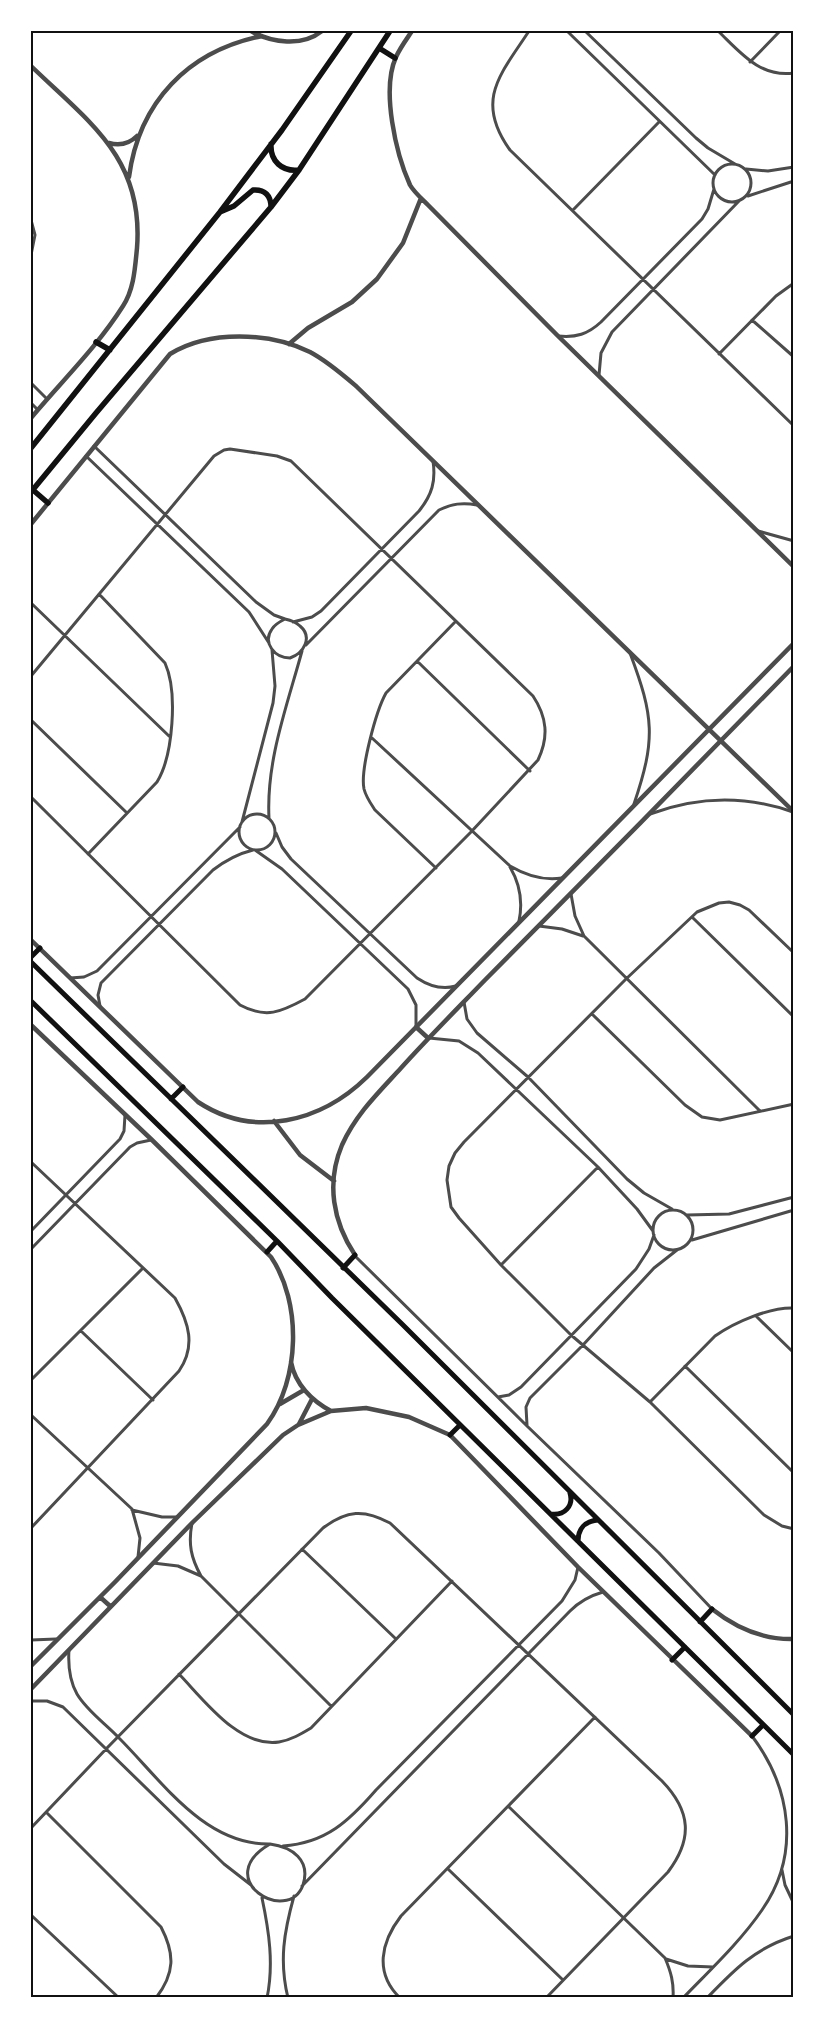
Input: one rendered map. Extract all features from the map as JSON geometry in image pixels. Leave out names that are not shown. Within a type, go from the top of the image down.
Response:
[{"type":"main road","points":[[31,448],[220,212],[351,31]]},
{"type":"main road","points":[[48,503],[32,491],[96,412],[271,207],[299,170],[390,31]]},
{"type":"main road","points":[[379,48],[395,58]]},
{"type":"main road","points":[[271,144],[272,154],[276,163],[289,170],[299,170]]},
{"type":"main road","points":[[220,212],[234,206],[253,190],[267,193],[271,200],[271,207]]},
{"type":"main road","points":[[96,342],[110,350]]},
{"type":"main road","points":[[31,957],[40,948]]},
{"type":"main road","points":[[31,962],[402,1324],[794,1715]]},
{"type":"main road","points":[[31,1001],[277,1241],[332,1298],[794,1755]]},
{"type":"main road","points":[[171,1099],[183,1087]]},
{"type":"main road","points":[[266,1252],[277,1241]]},
{"type":"main road","points":[[343,1268],[355,1256]]},
{"type":"main road","points":[[450,1435],[460,1425]]},
{"type":"main road","points":[[550,1513],[558,1514],[568,1508],[571,1501],[570,1492]]},
{"type":"main road","points":[[578,1541],[582,1528],[587,1523],[598,1520]]},
{"type":"main road","points":[[700,1622],[712,1609]]},
{"type":"main road","points":[[672,1660],[685,1647]]},
{"type":"main road","points":[[752,1736],[763,1725]]},
{"type":"street","points":[[251,31],[273,40],[300,41],[313,38],[322,31]]},
{"type":"street","points":[[412,31],[395,58],[390,87],[390,110],[394,133],[411,186],[558,336],[794,567]]},
{"type":"street","points":[[529,31],[496,82],[493,94],[494,118],[503,140],[510,150],[794,426]]},
{"type":"street","points":[[567,31],[714,175]]},
{"type":"street","points":[[585,31],[696,138],[714,152],[746,169],[768,171],[794,167]]},
{"type":"street","points":[[718,31],[750,62],[770,72],[794,73]]},
{"type":"street","points":[[750,62],[780,31]]},
{"type":"street","points":[[128,178],[130,163],[139,135],[152,108],[181,74],[219,49],[240,41],[262,36]]},
{"type":"street","points":[[31,66],[109,143],[128,178],[135,200],[138,222],[131,288],[123,305],[96,342],[31,418]]},
{"type":"street","points":[[572,210],[659,122]]},
{"type":"street","points":[[109,143],[118,145],[128,143],[139,135]]},
{"type":"street","points":[[558,336],[582,335],[592,330],[702,219],[708,210],[714,189],[714,175],[723,166],[735,164]]},
{"type":"street","points":[[746,169],[752,182],[747,196]]},
{"type":"street","points":[[599,376],[601,353],[609,337],[739,201],[747,196],[794,181]]},
{"type":"street","points":[[714,189],[718,196],[724,200],[731,202],[739,201]]},
{"type":"street","points":[[289,344],[308,328],[352,302],[377,279],[403,243],[421,198]]},
{"type":"street","points":[[31,220],[34,235],[31,255]]},
{"type":"street","points":[[719,354],[776,296],[794,283]]},
{"type":"street","points":[[752,320],[794,357]]},
{"type":"street","points":[[31,524],[162,361],[179,348],[212,338],[243,337],[289,344],[312,353],[354,384],[794,812]]},
{"type":"street","points":[[31,383],[47,399]]},
{"type":"street","points":[[31,403],[38,410]]},
{"type":"street","points":[[94,446],[256,602],[274,614],[299,625],[304,630],[306,644]]},
{"type":"street","points":[[31,676],[165,514],[219,452],[230,449],[277,456],[291,461],[533,696],[545,720],[545,741],[538,760],[530,771],[436,868],[305,998],[282,1011],[259,1013],[240,1005],[31,798]]},
{"type":"street","points":[[86,456],[249,612],[272,650],[275,686],[273,703],[240,827],[241,841],[246,847],[254,850],[282,869],[408,989],[416,1005],[416,1027],[428,1038],[451,1039],[469,1046],[517,1088],[598,1167],[637,1209],[660,1246],[665,1249],[677,1250]]},
{"type":"street","points":[[293,622],[312,617],[321,611],[428,500],[433,488],[435,474],[433,461]]},
{"type":"street","points":[[269,818],[268,799],[272,762],[302,651],[306,644],[439,510],[452,504],[479,505]]},
{"type":"street","points":[[758,531],[794,541]]},
{"type":"street","points":[[88,854],[157,782],[168,759],[170,736],[172,685],[165,663],[99,594]]},
{"type":"street","points":[[31,604],[170,736]]},
{"type":"street","points":[[269,643],[272,629],[285,619]]},
{"type":"street","points":[[436,868],[375,810],[364,790],[364,778],[380,704],[386,694],[456,621]]},
{"type":"street","points":[[31,940],[198,1102],[226,1117],[242,1121],[274,1121],[308,1115],[340,1100],[354,1089],[794,642]]},
{"type":"street","points":[[272,650],[277,655],[290,658],[302,651]]},
{"type":"street","points":[[630,653],[644,691],[650,728],[646,765],[633,806]]},
{"type":"street","points":[[417,661],[530,771]]},
{"type":"street","points":[[794,666],[428,1038],[364,1108],[352,1125],[336,1162],[334,1181],[335,1214],[344,1238],[355,1256],[659,1553],[712,1609],[742,1629],[776,1638],[794,1639]]},
{"type":"street","points":[[31,720],[127,813]]},
{"type":"street","points":[[372,737],[471,832],[510,866],[535,878],[554,880],[562,878]]},
{"type":"street","points":[[647,815],[692,802],[726,799],[761,802],[794,812]]},
{"type":"street","points":[[242,822],[248,816],[255,814],[262,814],[269,818],[273,822],[282,847],[291,859],[417,978],[424,983],[440,988],[456,986]]},
{"type":"street","points":[[70,978],[84,977],[97,971],[240,827]]},
{"type":"street","points":[[100,1006],[98,995],[102,983],[213,870],[225,860],[239,854],[269,846],[276,833]]},
{"type":"street","points":[[510,866],[517,880],[520,894],[519,922]]},
{"type":"street","points":[[571,893],[575,916],[584,936],[760,1111]]},
{"type":"street","points":[[794,953],[749,910],[740,905],[729,902],[719,903],[697,912],[626,979],[455,1153],[449,1166],[447,1180],[451,1207],[501,1265],[571,1335],[650,1402],[764,1514],[782,1526],[794,1529]]},
{"type":"street","points":[[692,917],[794,1017]]},
{"type":"street","points":[[539,926],[584,936]]},
{"type":"street","points":[[464,1002],[467,1019],[477,1033],[528,1077],[627,1179],[644,1193],[672,1210],[687,1215],[728,1214],[794,1197]]},
{"type":"street","points":[[592,1014],[685,1105],[702,1117],[720,1120],[794,1104]]},
{"type":"street","points":[[31,1025],[266,1252],[283,1277],[290,1300],[291,1356],[294,1374],[312,1399],[331,1411]]},
{"type":"street","points":[[31,1232],[120,1139],[124,1131],[125,1114]]},
{"type":"street","points":[[274,1121],[300,1155],[334,1181]]},
{"type":"street","points":[[31,1249],[130,1147],[152,1140]]},
{"type":"street","points":[[31,1162],[175,1298],[186,1320],[190,1340],[184,1364],[89,1469],[31,1528]]},
{"type":"street","points":[[501,1265],[598,1167]]},
{"type":"street","points":[[498,1396],[509,1395],[521,1387],[636,1269],[649,1249],[657,1218],[672,1210]]},
{"type":"street","points":[[691,1240],[794,1210]]},
{"type":"street","points":[[527,1426],[526,1410],[528,1402],[654,1268],[677,1250],[688,1245],[691,1240],[693,1227],[687,1215]]},
{"type":"street","points":[[31,1380],[143,1268]]},
{"type":"street","points":[[650,1402],[684,1366],[726,1328],[769,1312],[794,1308]]},
{"type":"street","points":[[756,1316],[794,1352]]},
{"type":"street","points":[[81,1331],[153,1400]]},
{"type":"street","points":[[31,1666],[267,1424],[279,1405],[288,1377],[291,1356]]},
{"type":"street","points":[[684,1366],[794,1473]]},
{"type":"street","points":[[279,1405],[304,1390]]},
{"type":"street","points":[[298,1425],[312,1399]]},
{"type":"street","points":[[31,1689],[193,1522],[270,1447],[298,1425],[331,1411],[366,1408],[388,1411],[409,1417],[450,1435],[578,1568],[752,1736],[766,1755],[783,1796],[787,1818],[787,1841],[782,1870],[774,1891],[762,1910],[713,1967],[683,1998]]},
{"type":"street","points":[[31,1415],[132,1509],[162,1517],[178,1517]]},
{"type":"street","points":[[132,1509],[140,1538],[138,1558]]},
{"type":"street","points":[[31,1828],[238,1613],[335,1519],[348,1514],[363,1513],[378,1516],[390,1523],[519,1643],[528,1654],[674,1794],[682,1809],[686,1825],[684,1842],[678,1858],[668,1872],[546,1998]]},
{"type":"street","points":[[193,1522],[189,1536],[190,1550],[194,1564],[202,1576],[331,1706]]},
{"type":"street","points":[[302,1549],[396,1639]]},
{"type":"street","points":[[153,1563],[178,1566],[202,1576]]},
{"type":"street","points":[[70,1650],[68,1666],[76,1693],[83,1703],[118,1736],[190,1812],[209,1827],[241,1841],[283,1846],[301,1845],[344,1824],[562,1601],[575,1580],[578,1568]]},
{"type":"street","points":[[179,1674],[231,1727],[245,1737],[261,1742],[278,1742],[295,1738],[311,1728],[452,1581]]},
{"type":"street","points":[[288,1998],[282,1950],[286,1924],[294,1896],[580,1602],[590,1596],[603,1592]]},
{"type":"street","points":[[100,1597],[110,1606]]},
{"type":"street","points":[[31,1640],[57,1639]]},
{"type":"street","points":[[31,1701],[47,1701],[64,1707],[224,1864],[262,1897],[270,1900],[286,1900],[294,1896]]},
{"type":"street","points":[[400,1998],[390,1986],[383,1958],[388,1937],[401,1916],[595,1717]]},
{"type":"street","points":[[509,1807],[665,1958],[674,1984],[673,1998]]},
{"type":"street","points":[[47,1813],[161,1927],[170,1949],[171,1964],[167,1979],[156,1998]]},
{"type":"street","points":[[250,1885],[248,1875],[253,1857],[270,1844]]},
{"type":"street","points":[[283,1846],[292,1850],[299,1857],[303,1866],[302,1886]]},
{"type":"street","points":[[448,1869],[563,1980]]},
{"type":"street","points":[[782,1870],[784,1885],[794,1904]]},
{"type":"street","points":[[262,1897],[271,1949],[271,1973],[267,1998]]},
{"type":"street","points":[[31,1915],[119,1998]]},
{"type":"street","points":[[707,1998],[743,1962],[760,1950],[794,1936]]},
{"type":"street","points":[[665,1958],[688,1966],[713,1967]]}]
